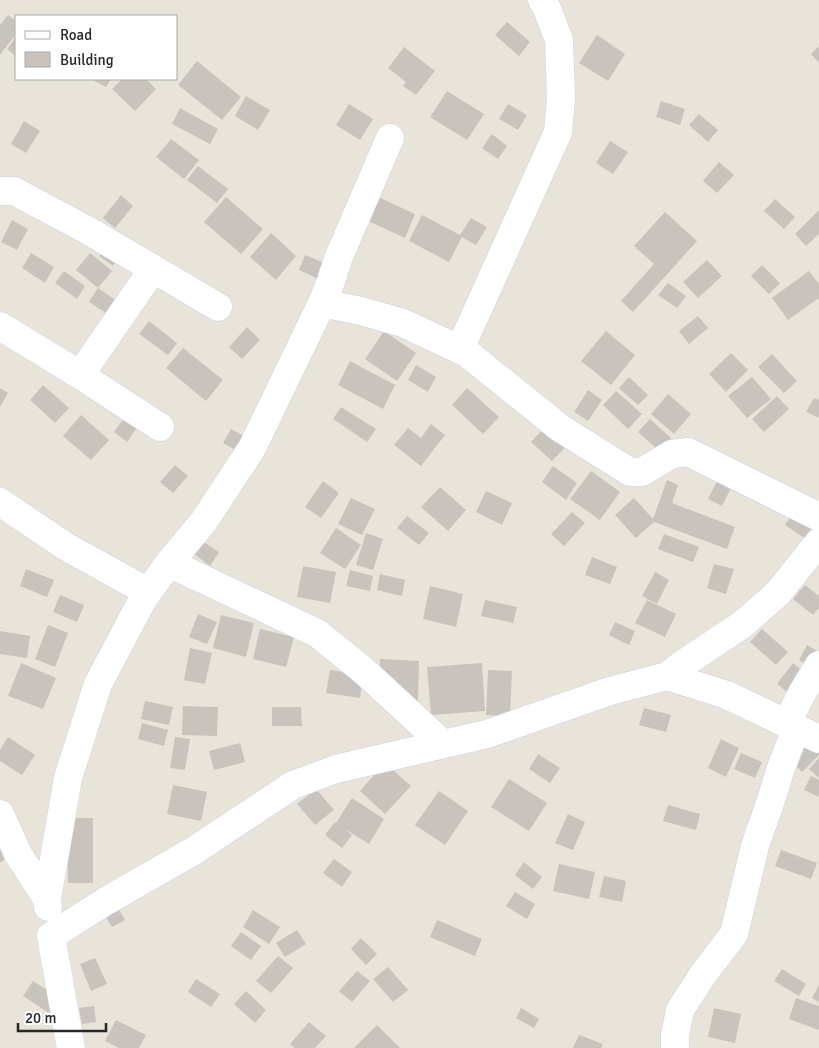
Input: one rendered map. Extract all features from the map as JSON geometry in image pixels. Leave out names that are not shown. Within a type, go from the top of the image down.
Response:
[{"type":"street","points":[[460,349],[558,132],[561,99],[559,40],[542,0]]},
{"type":"street","points":[[72,1048],[51,936],[47,899],[68,778],[98,684],[148,592],[204,521],[252,448],[322,303],[338,259],[390,138]]},
{"type":"street","points":[[0,191],[14,191],[89,230],[218,307]]},
{"type":"street","points":[[80,375],[153,269]]},
{"type":"street","points":[[322,303],[361,311],[403,323],[460,349],[560,428],[630,472],[642,472],[672,454],[688,452],[819,517]]},
{"type":"street","points":[[0,326],[160,427]]},
{"type":"street","points":[[0,502],[65,546],[148,592]]},
{"type":"street","points":[[51,936],[106,901],[195,850],[293,785],[336,769],[488,734],[610,691],[667,676],[743,624],[778,593],[819,542]]},
{"type":"street","points":[[169,563],[317,633],[364,670],[443,744]]},
{"type":"street","points":[[675,1048],[675,1035],[680,1010],[704,973],[734,934],[755,846],[781,768],[801,730],[802,693],[819,665]]},
{"type":"street","points":[[667,676],[727,695],[801,730]]},
{"type":"street","points":[[0,814],[18,854],[47,899]]},
{"type":"building","points":[[8,15],[15,20],[15,35],[0,55],[0,25]]},
{"type":"building","points":[[507,22],[530,42],[519,56],[495,35]]},
{"type":"building","points":[[597,35],[625,54],[608,81],[579,63]]},
{"type":"building","points":[[15,38],[15,55],[7,49]]},
{"type":"building","points":[[819,46],[819,63],[811,54]]},
{"type":"building","points":[[404,47],[435,71],[416,95],[403,86],[406,82],[388,68]]},
{"type":"building","points":[[197,61],[241,97],[222,120],[178,85]]},
{"type":"building","points":[[93,80],[110,80],[106,87]]},
{"type":"building","points":[[121,80],[147,80],[156,89],[135,111],[112,89]]},
{"type":"building","points":[[447,91],[484,114],[467,140],[430,117]]},
{"type":"building","points":[[246,96],[270,110],[258,130],[235,116]]},
{"type":"building","points":[[661,101],[685,109],[680,125],[656,117]]},
{"type":"building","points":[[349,104],[373,119],[360,140],[336,125]]},
{"type":"building","points":[[508,104],[527,115],[518,130],[499,119]]},
{"type":"building","points":[[180,108],[218,129],[210,144],[172,124]]},
{"type":"building","points":[[699,114],[718,130],[708,142],[689,125]]},
{"type":"building","points":[[24,121],[40,131],[26,153],[11,144]]},
{"type":"building","points":[[492,134],[507,146],[498,159],[482,148]]},
{"type":"building","points":[[171,139],[199,160],[184,179],[156,157]]},
{"type":"building","points":[[610,141],[628,152],[613,174],[596,163]]},
{"type":"building","points":[[719,162],[734,175],[717,193],[703,181]]},
{"type":"building","points":[[198,166],[228,189],[217,203],[187,180]]},
{"type":"building","points":[[121,195],[133,206],[115,228],[103,218]]},
{"type":"building","points":[[376,196],[415,214],[405,238],[366,220]]},
{"type":"building","points":[[226,197],[263,229],[241,254],[204,222]]},
{"type":"building","points":[[775,199],[795,217],[784,229],[764,211]]},
{"type":"building","points":[[819,210],[819,234],[806,246],[795,234]]},
{"type":"building","points":[[665,212],[697,241],[633,312],[621,301],[654,264],[634,246]]},
{"type":"building","points":[[422,215],[460,235],[471,218],[487,227],[476,245],[462,237],[449,262],[409,241]]},
{"type":"building","points":[[12,220],[28,229],[17,250],[1,242]]},
{"type":"building","points":[[271,233],[296,256],[276,280],[250,257]]},
{"type":"building","points":[[110,242],[124,252],[113,266],[99,256]]},
{"type":"building","points":[[31,253],[54,267],[45,283],[22,268]]},
{"type":"building","points":[[90,253],[112,271],[98,288],[76,270]]},
{"type":"building","points":[[305,255],[330,265],[323,281],[299,270]]},
{"type":"building","points":[[707,260],[722,276],[698,298],[683,282]]},
{"type":"building","points":[[762,265],[780,283],[769,294],[751,276]]},
{"type":"building","points":[[64,271],[85,286],[77,299],[55,283]]},
{"type":"building","points":[[809,271],[819,284],[819,298],[788,320],[772,298]]},
{"type":"building","points":[[668,283],[686,296],[677,308],[658,295]]},
{"type":"building","points":[[98,288],[121,304],[112,317],[89,302]]},
{"type":"building","points":[[698,316],[708,328],[689,344],[679,331]]},
{"type":"building","points":[[149,321],[177,343],[168,355],[139,334]]},
{"type":"building","points":[[247,327],[260,340],[242,359],[229,347]]},
{"type":"building","points":[[384,331],[416,353],[397,381],[365,359]]},
{"type":"building","points":[[606,331],[635,355],[611,385],[581,361]]},
{"type":"building","points":[[183,348],[223,380],[206,401],[166,368]]},
{"type":"building","points":[[731,353],[748,370],[726,392],[709,374]]},
{"type":"building","points":[[772,354],[797,381],[784,393],[758,367]]},
{"type":"building","points":[[350,361],[395,385],[383,409],[338,385]]},
{"type":"building","points":[[416,365],[436,377],[428,392],[408,380]]},
{"type":"building","points":[[629,377],[648,395],[638,405],[619,388]]},
{"type":"building","points":[[752,377],[771,399],[747,418],[728,396]]},
{"type":"building","points":[[43,385],[69,408],[55,423],[30,400]]},
{"type":"building","points":[[0,388],[8,393],[0,407]]},
{"type":"building","points":[[467,388],[499,417],[483,434],[452,405]]},
{"type":"building","points":[[588,390],[602,400],[588,421],[574,412]]},
{"type":"building","points":[[616,391],[642,414],[628,429],[603,405]]},
{"type":"building","points":[[668,394],[691,414],[674,434],[651,414]]},
{"type":"building","points":[[777,396],[789,409],[764,432],[752,419]]},
{"type":"building","points":[[814,398],[819,400],[819,418],[806,412]]},
{"type":"building","points":[[341,407],[376,429],[367,442],[333,419]]},
{"type":"building","points":[[129,411],[142,420],[127,442],[114,432]]},
{"type":"building","points":[[81,415],[109,440],[91,460],[63,436]]},
{"type":"building","points":[[553,418],[575,437],[552,461],[531,442]]},
{"type":"building","points":[[650,419],[671,438],[659,451],[638,432]]},
{"type":"building","points":[[431,424],[445,435],[421,466],[394,445],[408,428],[421,438]]},
{"type":"building","points":[[231,429],[252,441],[244,455],[223,443]]},
{"type":"building","points":[[175,465],[188,476],[173,493],[160,482]]},
{"type":"building","points":[[553,466],[577,483],[566,500],[542,482]]},
{"type":"building","points":[[591,471],[620,492],[600,520],[570,499]]},
{"type":"building","points":[[722,471],[736,478],[722,506],[708,499]]},
{"type":"building","points":[[667,480],[678,485],[672,503],[735,527],[727,549],[654,522],[636,538],[615,515],[634,498],[653,519]]},
{"type":"building","points":[[323,481],[339,493],[321,518],[305,507]]},
{"type":"building","points":[[440,487],[466,510],[448,531],[421,507]]},
{"type":"building","points":[[486,491],[512,503],[502,525],[476,512]]},
{"type":"building","points":[[351,498],[375,509],[362,535],[338,524]]},
{"type":"building","points":[[797,507],[819,522],[807,540],[785,525]]},
{"type":"building","points":[[572,512],[585,523],[564,546],[551,534]]},
{"type":"building","points":[[407,516],[429,533],[419,545],[397,528]]},
{"type":"building","points":[[336,528],[361,545],[345,569],[320,553]]},
{"type":"building","points":[[366,533],[383,539],[373,570],[356,565]]},
{"type":"building","points":[[664,534],[699,547],[693,562],[658,549]]},
{"type":"building","points":[[201,540],[219,552],[210,566],[193,553]]},
{"type":"building","points":[[592,557],[617,567],[610,584],[585,575]]},
{"type":"building","points":[[714,564],[734,569],[726,594],[707,588]]},
{"type":"building","points":[[303,566],[336,572],[330,603],[297,597]]},
{"type":"building","points":[[26,569],[54,580],[47,597],[20,586]]},
{"type":"building","points":[[350,570],[373,576],[370,591],[346,586]]},
{"type":"building","points":[[655,572],[669,580],[657,604],[642,596]]},
{"type":"building","points":[[380,574],[405,580],[402,596],[377,590]]},
{"type":"building","points":[[805,585],[819,596],[819,608],[813,615],[793,599]]},
{"type":"building","points":[[430,586],[463,594],[456,627],[423,619]]},
{"type":"building","points":[[60,595],[84,605],[77,622],[53,612]]},
{"type":"building","points":[[485,600],[517,607],[513,623],[481,616]]},
{"type":"building","points":[[647,600],[676,614],[665,637],[635,623]]},
{"type":"building","points":[[198,614],[217,622],[207,644],[189,637]]},
{"type":"building","points":[[221,615],[254,623],[246,657],[213,648]]},
{"type":"building","points":[[615,622],[635,631],[629,645],[609,635]]},
{"type":"building","points":[[48,625],[68,633],[55,667],[35,659]]},
{"type":"building","points":[[260,629],[294,637],[286,667],[253,659]]},
{"type":"building","points":[[762,629],[788,652],[776,665],[750,642]]},
{"type":"building","points":[[0,631],[30,636],[27,658],[0,654]]},
{"type":"building","points":[[807,645],[819,652],[818,671],[799,660]]},
{"type":"building","points":[[190,648],[212,653],[205,684],[184,680]]},
{"type":"building","points":[[380,659],[419,661],[418,702],[379,700]]},
{"type":"building","points":[[21,663],[56,678],[43,709],[8,696]]},
{"type":"building","points":[[482,663],[485,711],[431,715],[427,667]]},
{"type":"building","points":[[793,663],[817,683],[801,703],[777,684]]},
{"type":"building","points":[[330,670],[363,675],[360,698],[326,693]]},
{"type":"building","points":[[488,670],[512,671],[510,716],[486,715]]},
{"type":"building","points":[[145,701],[173,707],[169,725],[141,719]]},
{"type":"building","points":[[183,706],[218,707],[217,736],[182,735]]},
{"type":"building","points":[[272,707],[301,707],[302,726],[272,726]]},
{"type":"building","points":[[644,708],[671,715],[666,732],[639,725]]},
{"type":"building","points":[[142,723],[168,730],[164,746],[138,739]]},
{"type":"building","points":[[812,736],[819,743],[819,755],[802,772],[789,759]]},
{"type":"building","points":[[8,737],[35,755],[22,775],[0,761],[0,750]]},
{"type":"building","points":[[175,737],[190,739],[185,770],[170,768]]},
{"type":"building","points":[[721,739],[739,748],[726,777],[708,768]]},
{"type":"building","points":[[240,743],[245,762],[214,770],[209,751]]},
{"type":"building","points":[[741,753],[762,762],[755,778],[734,769]]},
{"type":"building","points":[[538,754],[560,768],[550,783],[529,769]]},
{"type":"building","points":[[819,758],[819,778],[809,769]]},
{"type":"building","points":[[385,763],[411,786],[385,814],[360,791]]},
{"type":"building","points":[[811,776],[819,780],[819,797],[804,790]]},
{"type":"building","points":[[509,779],[547,803],[529,831],[491,807]]},
{"type":"building","points":[[173,785],[207,792],[201,821],[167,814]]},
{"type":"building","points":[[316,789],[334,810],[315,825],[297,804]]},
{"type":"building","points":[[439,791],[468,811],[445,845],[415,825]]},
{"type":"building","points":[[352,798],[384,819],[369,844],[345,829],[352,835],[342,848],[325,835],[336,823]]},
{"type":"building","points":[[668,805],[700,814],[696,830],[663,821]]},
{"type":"building","points":[[568,814],[585,822],[573,850],[555,843]]},
{"type":"building","points":[[67,818],[93,818],[93,883],[68,883]]},
{"type":"building","points":[[0,848],[8,856],[0,863]]},
{"type":"building","points":[[781,850],[817,863],[811,879],[775,866]]},
{"type":"building","points":[[334,859],[352,872],[342,887],[323,873]]},
{"type":"building","points":[[524,862],[542,877],[533,889],[515,875]]},
{"type":"building","points":[[559,864],[595,872],[589,899],[553,891]]},
{"type":"building","points":[[604,876],[626,881],[622,902],[599,897]]},
{"type":"building","points":[[515,892],[535,904],[527,919],[506,906]]},
{"type":"building","points":[[112,898],[125,920],[112,927],[99,905]]},
{"type":"building","points":[[253,910],[280,927],[269,944],[243,927]]},
{"type":"building","points":[[437,920],[482,939],[475,956],[430,937]]},
{"type":"building","points":[[297,930],[306,944],[285,957],[276,943]]},
{"type":"building","points":[[241,932],[261,946],[251,960],[231,946]]},
{"type":"building","points":[[361,938],[377,954],[366,965],[351,949]]},
{"type":"building","points":[[278,956],[293,968],[271,993],[256,981]]},
{"type":"building","points":[[95,958],[107,984],[91,991],[80,964]]},
{"type":"building","points":[[388,967],[408,990],[393,1002],[373,979]]},
{"type":"building","points":[[782,969],[806,984],[799,996],[774,981]]},
{"type":"building","points":[[357,971],[370,981],[352,1002],[339,991]]},
{"type":"building","points":[[196,979],[220,994],[211,1007],[188,992]]},
{"type":"building","points":[[33,981],[59,998],[49,1013],[23,996]]},
{"type":"building","points":[[819,985],[819,1002],[812,998]]},
{"type":"building","points":[[246,991],[266,1010],[255,1023],[234,1004]]},
{"type":"building","points":[[796,998],[819,1006],[819,1030],[789,1019]]},
{"type":"building","points":[[94,1006],[96,1022],[82,1024],[79,1008]]},
{"type":"building","points":[[521,1008],[539,1019],[534,1028],[516,1018]]},
{"type":"building","points":[[714,1008],[741,1014],[735,1043],[708,1037]]},
{"type":"building","points":[[116,1020],[146,1035],[139,1048],[119,1048],[105,1041]]},
{"type":"building","points":[[309,1022],[326,1036],[315,1048],[295,1048],[290,1044]]},
{"type":"building","points":[[377,1025],[400,1048],[354,1048]]},
{"type":"building","points":[[579,1035],[603,1044],[601,1048],[573,1048]]}]
